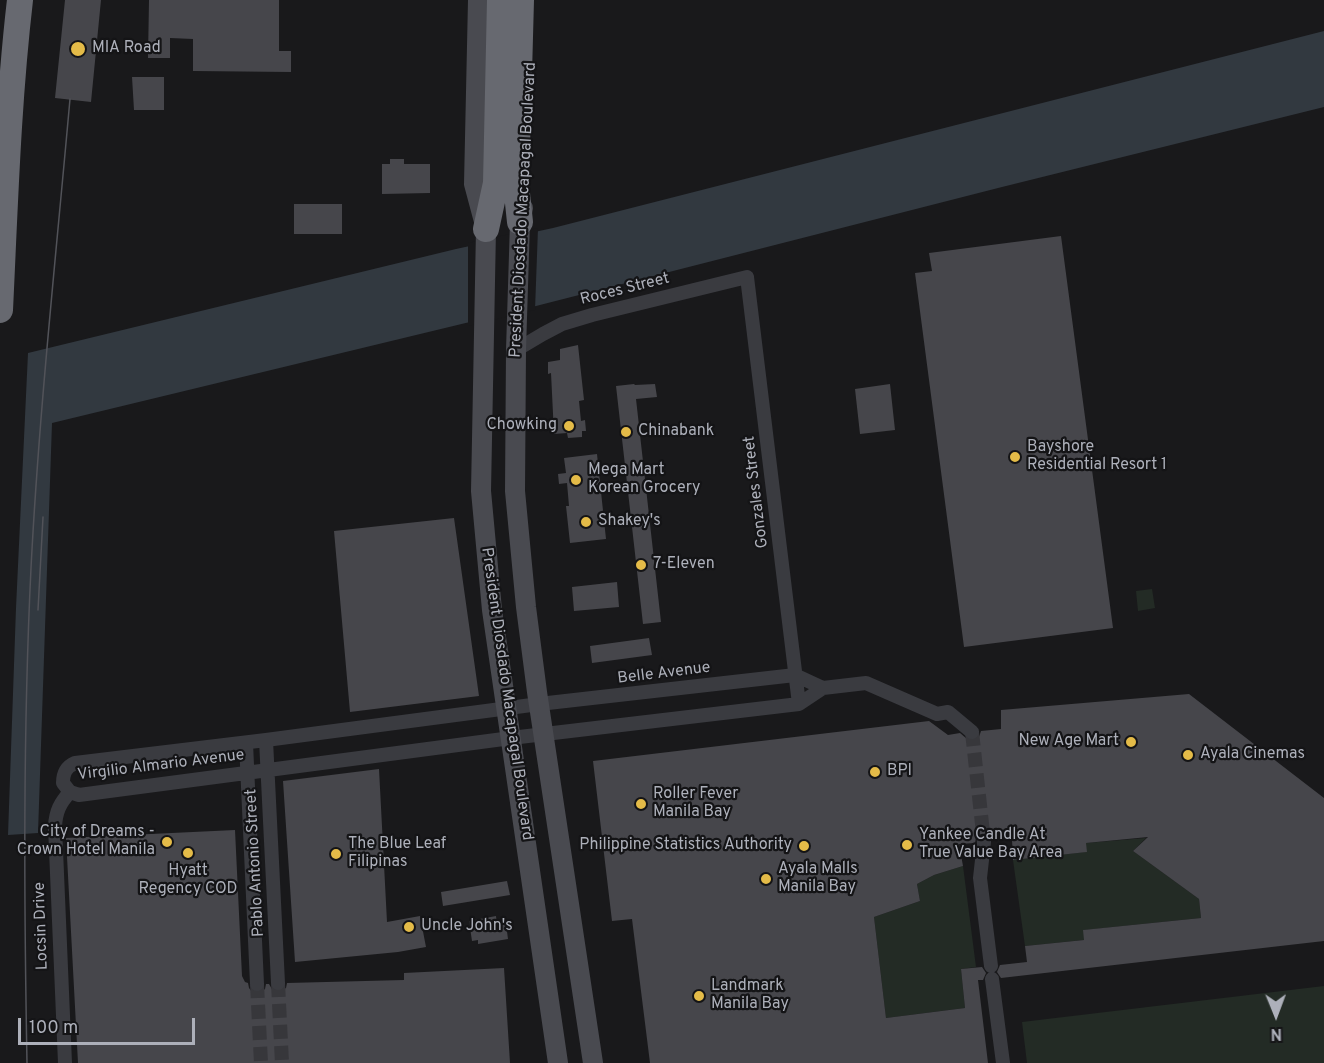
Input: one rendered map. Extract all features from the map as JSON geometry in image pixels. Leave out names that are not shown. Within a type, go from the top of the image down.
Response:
[{"type":"highway","points":[[0,310],[8,128],[20,0]]},
{"type":"highway","points":[[500,0],[506,183],[520,224]]},
{"type":"highway","points":[[486,232],[506,183],[521,0]]},
{"type":"main road","name":"President Diosdado Macapagal Boulevard","points":[[478,0],[474,184],[486,232],[482,491],[492,610],[558,1063]]},
{"type":"main road","name":"President Diosdado Macapagal Boulevard","points":[[533,0],[527,186],[520,224],[515,491],[526,607],[543,734],[594,1063]]},
{"type":"street","name":"Roces Street","points":[[516,350],[562,324],[747,277]]},
{"type":"street","name":"Gonzales Street","points":[[747,277],[799,704]]},
{"type":"street","points":[[795,675],[823,688]]},
{"type":"street","name":"Belle Avenue","points":[[507,709],[795,675]]},
{"type":"street","points":[[511,738],[799,704],[823,688],[866,683],[937,714],[948,712],[972,732]]},
{"type":"street","name":"Virgilio Almario Avenue","points":[[507,709],[75,763],[64,772],[63,783],[70,792],[79,795],[511,738]]},
{"type":"street","name":"Pablo Antonio Street","points":[[266,740],[278,983]]},
{"type":"street","name":"Pablo Antonio Street","points":[[246,743],[257,984]]},
{"type":"street","name":"Locsin Drive","points":[[65,1063],[55,826],[56,813],[70,792]]},
{"type":"street","points":[[984,842],[980,878],[1003,1063]]},
{"type":"shaded area","points":[[1324,31],[1324,107],[536,306],[52,423],[38,833],[8,835],[28,353],[456,249],[553,228]]},
{"type":"shaded area","points":[[1152,589],[1155,608],[1138,611],[1136,591]]},
{"type":"shaded area","points":[[1146,838],[1133,851],[1199,899],[1201,918],[1084,930],[1084,940],[1025,946],[1013,860],[1086,852],[1086,843]]},
{"type":"shaded area","points":[[963,866],[976,967],[961,969],[965,1008],[886,1018],[874,917],[920,901],[917,884],[934,875]]},
{"type":"shaded area","points":[[1324,986],[1324,1063],[1027,1063],[1022,1022]]},
{"type":"pier","points":[[538,228],[535,310],[468,326],[468,243]]},
{"type":"building","name":"MIA Road","points":[[65,0],[101,0],[91,102],[55,98]]},
{"type":"building","points":[[149,0],[279,0],[279,51],[291,51],[291,72],[193,71],[193,39],[170,38],[170,58],[148,58]]},
{"type":"building","points":[[132,77],[164,77],[164,110],[134,110]]},
{"type":"building","points":[[390,159],[404,159],[404,164],[430,164],[430,193],[382,194],[382,164],[390,164]]},
{"type":"building","points":[[294,204],[342,204],[342,234],[294,234]]},
{"type":"building","name":"Bayshore Residential Resort 1","points":[[1061,236],[1113,628],[964,647],[915,273],[932,271],[929,253]]},
{"type":"building","points":[[578,345],[584,400],[579,401],[581,421],[585,420],[586,431],[582,431],[582,437],[568,438],[567,433],[554,434],[551,373],[548,374],[548,362],[560,360],[560,349]]},
{"type":"building","points":[[655,384],[657,397],[636,399],[661,622],[643,624],[616,386]]},
{"type":"building","points":[[890,384],[895,430],[860,434],[855,389]]},
{"type":"building","points":[[597,454],[606,539],[570,543],[566,506],[569,506],[567,483],[559,484],[558,474],[566,473],[564,458]]},
{"type":"building","points":[[454,518],[479,696],[350,712],[334,531]]},
{"type":"building","points":[[617,582],[619,607],[574,611],[572,587]]},
{"type":"building","points":[[649,638],[652,655],[592,663],[590,646]]},
{"type":"building","name":"Ayala Malls Manila Bay","points":[[1189,694],[1324,798],[1324,941],[1001,978],[997,972],[1000,965],[1027,962],[1025,946],[1084,940],[1083,930],[1201,918],[1199,899],[1133,851],[1148,837],[1086,843],[1087,852],[1013,860],[1012,839],[993,841],[989,834],[981,834],[976,837],[975,843],[959,844],[963,866],[934,875],[917,884],[920,901],[874,917],[886,1018],[965,1008],[961,969],[982,967],[986,973],[983,980],[978,980],[988,1063],[650,1063],[632,919],[612,921],[593,761],[929,721],[948,735],[960,733],[967,739],[975,741],[981,731],[1001,729],[1001,710]]},
{"type":"building","name":"The Blue Leaf Filipinas","points":[[379,769],[387,922],[420,916],[426,947],[295,962],[283,781]]},
{"type":"building","points":[[235,830],[242,976],[252,992],[261,992],[265,989],[266,984],[269,984],[273,991],[279,992],[286,988],[287,983],[404,980],[404,973],[504,968],[510,1063],[78,1063],[66,838]]},
{"type":"building","points":[[507,881],[510,895],[443,906],[441,892]]},
{"type":"building","points":[[496,916],[497,926],[506,924],[508,939],[478,944],[478,940],[472,941],[469,921]]},
{"type":"tunnel","points":[[972,732],[984,842]]},
{"type":"tunnel","points":[[278,983],[282,1063]]},
{"type":"tunnel","points":[[257,984],[261,1063]]},
{"type":"tram line","points":[[27,1063],[25,816],[31,568],[43,392],[70,99]]},
{"type":"tram line","points":[[38,610],[43,517]]},
{"type":"place","name":"MIA Road","points":[[78,49]]},
{"type":"place","name":"Chowking","points":[[569,426]]},
{"type":"place","name":"Chinabank","points":[[626,432]]},
{"type":"place","name":"Bayshore Residential Resort 1","points":[[1015,457]]},
{"type":"place","name":"Mega Mart Korean Grocery","points":[[576,480]]},
{"type":"place","name":"Shakey's","points":[[586,522]]},
{"type":"place","name":"7-Eleven","points":[[641,565]]},
{"type":"place","name":"New Age Mart","points":[[1131,742]]},
{"type":"place","name":"Ayala Cinemas","points":[[1188,755]]},
{"type":"place","name":"BPI","points":[[875,772]]},
{"type":"place","name":"Roller Fever Manila Bay","points":[[641,804]]},
{"type":"place","name":"City of Dreams - Crown Hotel Manila","points":[[167,842]]},
{"type":"place","name":"Yankee Candle At True Value Bay Area","points":[[907,845]]},
{"type":"place","name":"Philippine Statistics Authority","points":[[804,846]]},
{"type":"place","name":"Hyatt Regency COD","points":[[188,853]]},
{"type":"place","name":"The Blue Leaf Filipinas","points":[[336,854]]},
{"type":"place","name":"Ayala Malls Manila Bay","points":[[766,879]]},
{"type":"place","name":"Uncle John's","points":[[409,927]]},
{"type":"place","name":"Landmark Manila Bay","points":[[699,996]]}]
